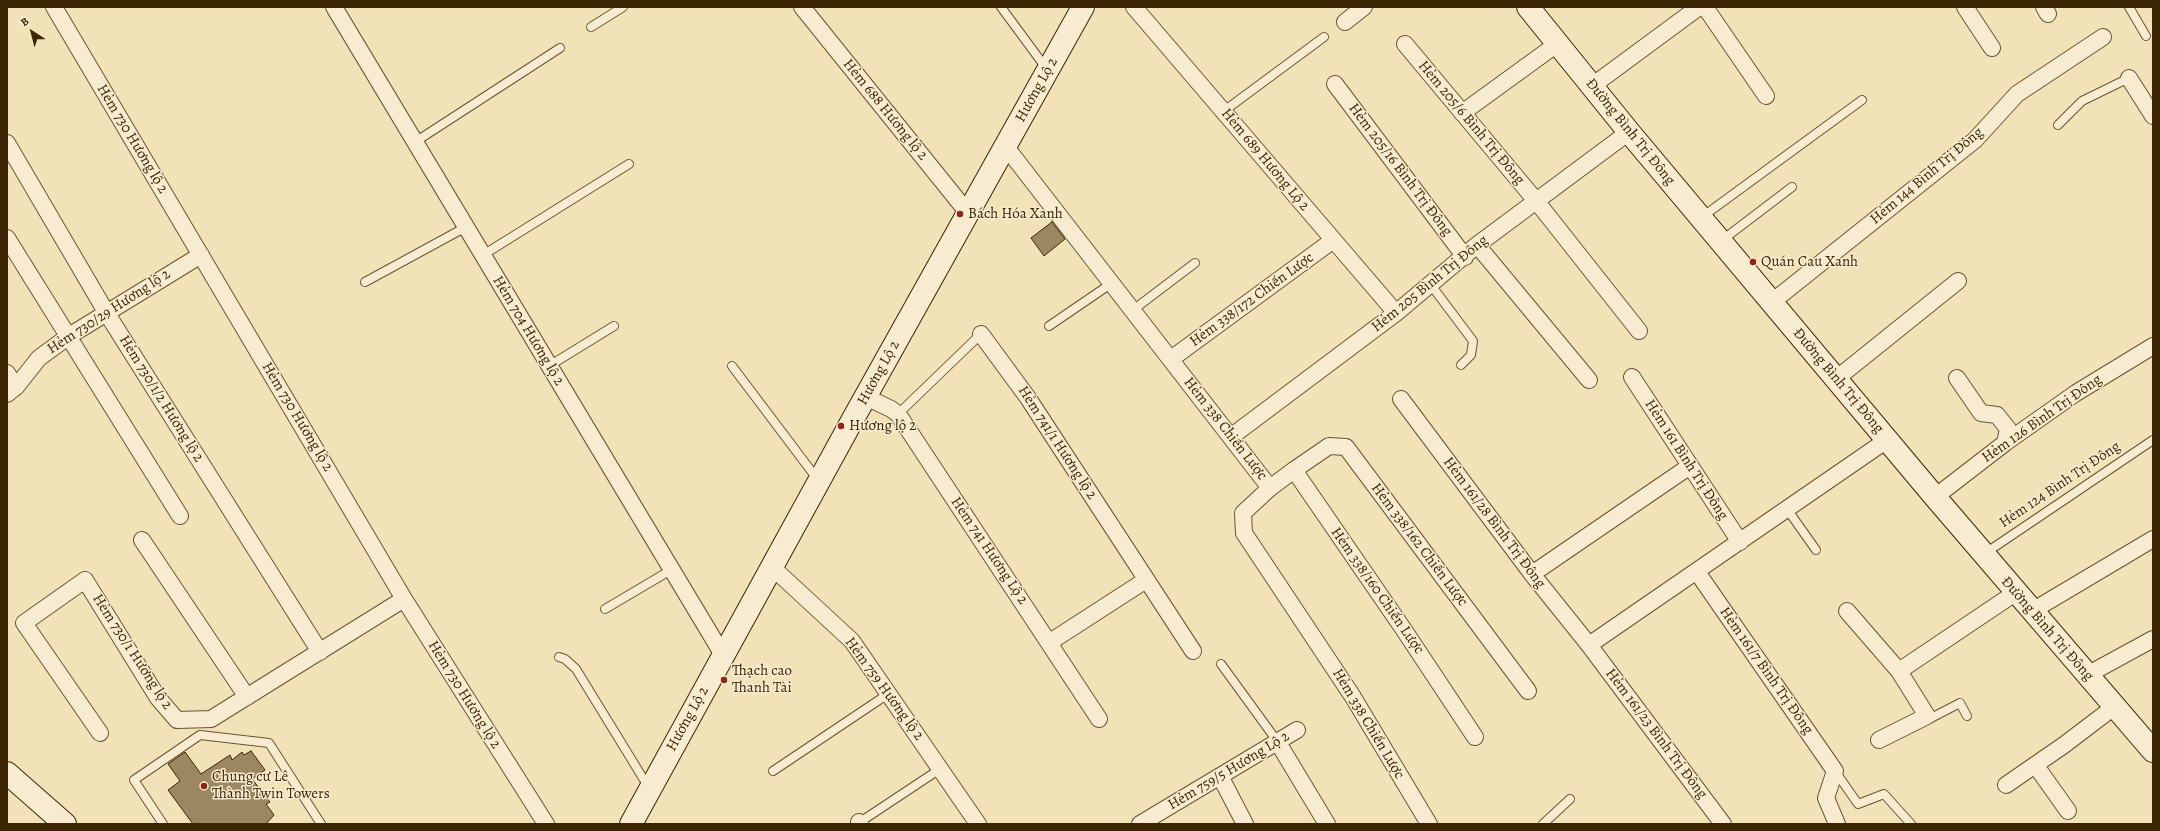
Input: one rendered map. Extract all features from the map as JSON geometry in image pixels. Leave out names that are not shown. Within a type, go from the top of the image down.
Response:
[{"type":"main road","name":"Hương Lộ 2","points":[[631,824],[723,655],[773,568],[866,397],[1083,7]]},
{"type":"main road","name":"Đường Bình Trị Đông","points":[[1528,7],[1629,132],[2015,593],[2153,751]]},
{"type":"main road","points":[[7,773],[65,824]]},
{"type":"street","name":"Hẻm 730 Hương lộ 2","points":[[54,7],[404,599],[546,824]]},
{"type":"street","name":"Hẻm 704 Hương lộ 2","points":[[334,7],[723,655]]},
{"type":"street","name":"Hẻm 688 Hương lộ 2","points":[[802,7],[968,213]]},
{"type":"street","name":"Hẻm 689 Hương Lộ 2","points":[[1134,7],[1224,111],[1332,241],[1396,313]]},
{"type":"street","points":[[1345,22],[1364,7]]},
{"type":"street","points":[[1592,86],[1699,7]]},
{"type":"street","points":[[1705,7],[1766,96]]},
{"type":"street","points":[[1965,7],[1992,48]]},
{"type":"street","name":"Hẻm 144 Bình Trị Đông","points":[[1772,302],[1976,140],[2017,94],[2102,37]]},
{"type":"street","name":"Hẻm 205/6 Bình Trị Đông","points":[[1405,44],[1537,202],[1639,331]]},
{"type":"street","points":[[1462,113],[1557,44]]},
{"type":"street","points":[[2129,78],[2153,116]]},
{"type":"street","name":"Hẻm 205/16 Bình Trị Đông","points":[[1335,84],[1465,257]]},
{"type":"street","name":"Hẻm 205 Bình Trị Đông","points":[[1232,436],[1396,313],[1478,245],[1629,132]]},
{"type":"street","name":"Hẻm 730/1/2 Hương lộ 2","points":[[7,143],[106,312],[320,652]]},
{"type":"street","name":"Hẻm 338 Chiến Lược","points":[[1006,147],[1232,436],[1270,488],[1243,513],[1244,533],[1353,696],[1429,824]]},
{"type":"street","points":[[7,238],[180,516]]},
{"type":"street","name":"Hẻm 338/172 Chiến Lược","points":[[1171,359],[1332,241]]},
{"type":"street","points":[[1478,245],[1589,380]]},
{"type":"street","name":"Hẻm 730/29 Hương lộ 2","points":[[11,390],[39,358],[69,336],[201,254]]},
{"type":"street","points":[[1836,379],[1958,281]]},
{"type":"street","name":"Hẻm 741/1 Hương lộ 2","points":[[981,334],[1028,398],[1193,651]]},
{"type":"street","name":"Hẻm 126 Bình Trị Đông","points":[[1935,497],[2005,443],[2076,393],[2153,346]]},
{"type":"street","points":[[7,373],[11,390]]},
{"type":"street","name":"Hẻm 161 Bình Trị Đông","points":[[1632,377],[1740,542]]},
{"type":"street","points":[[1957,378],[1981,413],[1997,415],[2001,419],[2008,429],[2005,443]]},
{"type":"street","name":"Hẻm 741 Hương Lộ 2","points":[[866,397],[898,414],[1050,642],[1099,719]]},
{"type":"street","name":"Hẻm 161/28 Bình Trị Đông","points":[[1401,399],[1532,574],[1588,645]]},
{"type":"street","points":[[1588,645],[1697,572],[1887,440]]},
{"type":"street","name":"Hẻm 338/162 Chiến Lược","points":[[1294,470],[1329,446],[1346,447],[1528,691]]},
{"type":"street","points":[[1532,574],[1690,466]]},
{"type":"street","points":[[1270,488],[1294,470]]},
{"type":"street","name":"Hẻm 338/160 Chiến Lược","points":[[1294,470],[1409,636],[1475,737]]},
{"type":"street","points":[[2032,611],[2153,539]]},
{"type":"street","points":[[142,540],[248,697]]},
{"type":"street","name":"Hẻm 759 Hương lộ 2","points":[[773,568],[852,641],[978,824]]},
{"type":"street","name":"Hẻm 161/7 Bình Trị Đông","points":[[1697,572],[1835,771]]},
{"type":"street","name":"Hẻm 730/1 Hương lộ 2","points":[[100,733],[24,623],[86,580],[158,698],[177,720],[211,719],[404,599]]},
{"type":"street","points":[[1050,642],[1146,580]]},
{"type":"street","points":[[1899,671],[2015,593]]},
{"type":"street","points":[[1848,611],[1899,671],[1927,716],[1879,740]]},
{"type":"street","points":[[2087,675],[2153,638]]},
{"type":"street","name":"Hẻm 161/23 Bình Trị Đông","points":[[1588,645],[1723,824]]},
{"type":"street","points":[[2006,785],[2036,766],[2114,706]]},
{"type":"street","name":"Hẻm 759/5 Hương Lộ 2","points":[[1140,824],[1297,730]]},
{"type":"street","points":[[1277,741],[1328,824]]},
{"type":"street","points":[[2036,766],[2068,812]]},
{"type":"street","points":[[1835,771],[1826,798],[1837,824]]},
{"type":"street","points":[[1220,776],[1245,824]]},
{"type":"lane","points":[[591,27],[623,7]]},
{"type":"lane","points":[[1001,7],[1048,71]]},
{"type":"lane","points":[[2129,7],[2146,36]]},
{"type":"lane","points":[[1224,111],[1324,37]]},
{"type":"lane","points":[[415,142],[560,48]]},
{"type":"lane","points":[[2058,125],[2082,101],[2129,78]]},
{"type":"lane","points":[[1701,218],[1862,100]]},
{"type":"lane","points":[[483,255],[629,164]]},
{"type":"lane","points":[[1721,241],[1792,187]]},
{"type":"lane","points":[[365,282],[466,226]]},
{"type":"lane","points":[[1133,310],[1195,263]]},
{"type":"lane","points":[[1049,326],[1112,283]]},
{"type":"lane","points":[[1431,285],[1473,341],[1471,356],[1461,365]]},
{"type":"lane","points":[[549,366],[614,326]]},
{"type":"lane","name":"Hẻm 741/1 Hương lộ 2","points":[[898,414],[981,334]]},
{"type":"lane","points":[[732,366],[820,482]]},
{"type":"lane","name":"Hẻm 124 Bình Trị Đông","points":[[1983,554],[2153,440]]},
{"type":"lane","points":[[1787,509],[1816,550]]},
{"type":"lane","points":[[605,609],[672,570]]},
{"type":"lane","points":[[559,657],[566,659],[576,669],[650,789]]},
{"type":"lane","points":[[1221,664],[1277,741]]},
{"type":"lane","points":[[773,771],[888,694]]},
{"type":"lane","points":[[1927,716],[1929,719],[1960,703],[1967,716]]},
{"type":"lane","points":[[163,824],[134,780],[200,735],[269,743],[321,824]]},
{"type":"lane","points":[[858,823],[940,769]]},
{"type":"lane","points":[[1835,771],[1858,804],[1884,794],[1912,824]]},
{"type":"lane","points":[[1543,824],[1570,799]]},
{"type":"building","points":[[1052,222],[1065,239],[1044,256],[1031,238]]},
{"type":"building","name":"Chung cư Lê Thành Twin Towers","points":[[251,751],[265,770],[252,779],[270,802],[266,804],[274,815],[266,824],[193,824],[168,790],[180,781],[168,764],[185,752],[201,774],[230,755],[232,760],[242,752],[244,755]]},
{"type":"place","name":"Bách Hóa Xanh","points":[[960,214]]},
{"type":"place","name":"Quán Cau Xanh","points":[[1753,262]]},
{"type":"place","name":"Hương lộ 2","points":[[841,426]]},
{"type":"place","name":"Thạch cao Thanh Tài","points":[[724,680]]},
{"type":"place","name":"Chung cư Lê Thành Twin Towers","points":[[204,786]]}]
